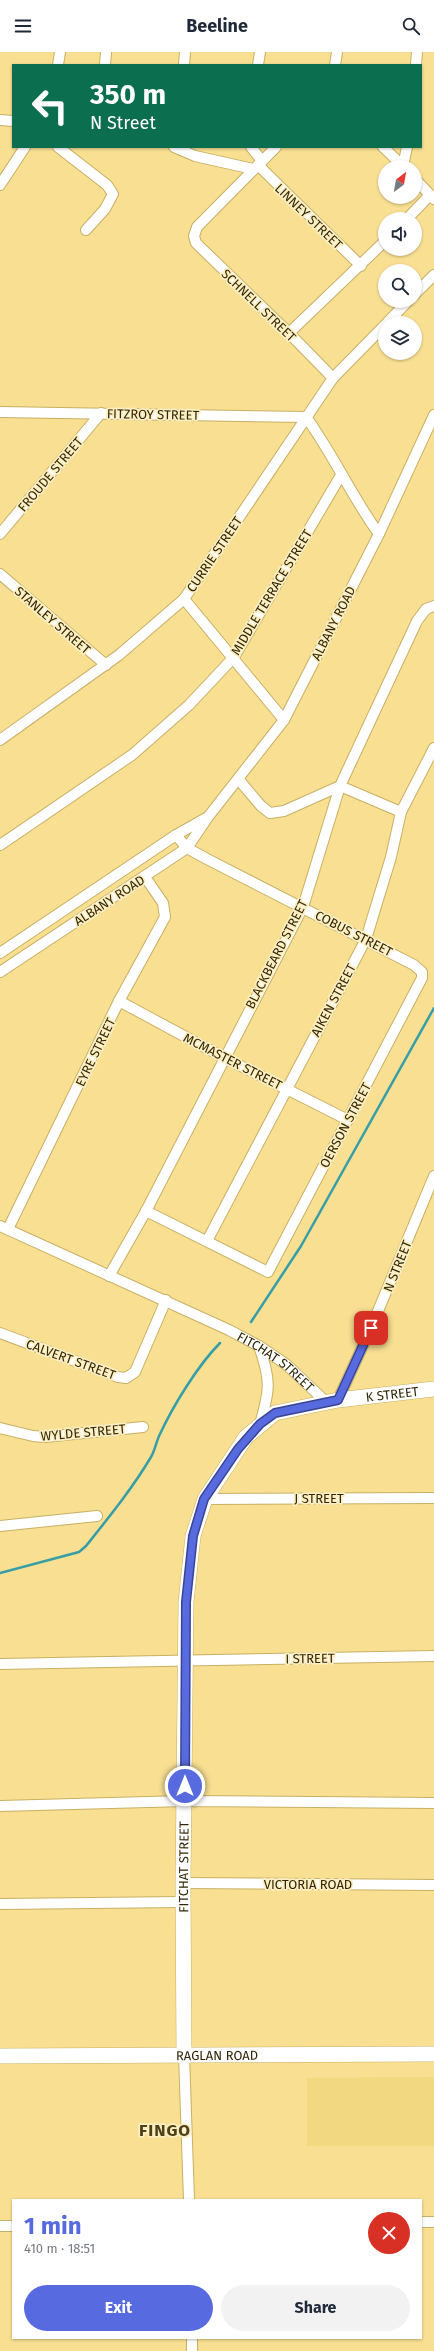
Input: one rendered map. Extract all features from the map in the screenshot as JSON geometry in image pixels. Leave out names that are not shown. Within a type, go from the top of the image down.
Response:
[{"type":"street","points":[[58,64],[60,52]]},
{"type":"street","points":[[105,64],[106,52]]},
{"type":"street","points":[[184,64],[185,52]]},
{"type":"street","points":[[258,64],[260,52]]},
{"type":"street","points":[[335,64],[337,52]]},
{"type":"street","points":[[416,64],[417,52]]},
{"type":"street","points":[[0,120],[12,121]]},
{"type":"street","points":[[0,186],[24,148]]},
{"type":"street","points":[[59,148],[107,184],[113,194],[105,209],[86,230]]},
{"type":"street","points":[[176,148],[195,156],[258,165],[275,148]]},
{"type":"street","name":"LINNEY STREET","points":[[251,148],[258,165],[361,266]]},
{"type":"street","points":[[384,148],[397,160]]},
{"type":"street","points":[[405,160],[407,148]]},
{"type":"street","name":"SCHNELL STREET","points":[[258,165],[197,227],[194,236],[196,243],[201,250],[289,333],[332,378]]},
{"type":"street","points":[[414,212],[432,197],[422,186]]},
{"type":"street","points":[[289,333],[378,248]]},
{"type":"street","points":[[422,287],[434,275]]},
{"type":"street","name":"CURRIE STREET","points":[[394,316],[401,308]]},
{"type":"street","name":"CURRIE STREET","points":[[0,740],[106,665],[184,599],[332,378],[378,332]]},
{"type":"street","name":"FITZROY STREET","points":[[0,412],[306,417]]},
{"type":"street","name":"FROUDE STREET","points":[[0,534],[101,413]]},
{"type":"street","name":"ALBANY ROAD","points":[[0,972],[145,878],[187,848],[208,817],[239,780],[284,720],[379,534],[434,415]]},
{"type":"street","points":[[306,417],[320,436],[341,475],[379,534]]},
{"type":"street","name":"MIDDLE TERRACE STREET","points":[[0,845],[132,755],[189,705],[234,657],[341,475]]},
{"type":"street","name":"STANLEY STREET","points":[[0,574],[106,665]]},
{"type":"street","points":[[184,599],[234,657],[284,720]]},
{"type":"street","name":"BLACKBEARD STREET","points":[[109,1276],[146,1211],[223,1057],[302,907],[340,786],[417,621],[426,609],[434,606]]},
{"type":"street","name":"AIKEN STREET","points":[[207,1241],[286,1088],[366,939],[391,856],[402,812],[434,748]]},
{"type":"street","points":[[239,780],[261,806],[270,813],[284,811],[340,786],[402,812]]},
{"type":"street","name":"ALBANY ROAD","points":[[0,953],[73,902],[176,835],[208,817]]},
{"type":"street","name":"COBUS STREET","points":[[176,835],[187,848],[414,965],[422,972],[422,978]]},
{"type":"street","name":"EYRE STREET","points":[[4,1228],[119,1001],[165,917],[162,903],[145,878]]},
{"type":"street","points":[[73,902],[83,917]]},
{"type":"street","name":"OERSON STREET","points":[[207,1241],[268,1272],[422,978]]},
{"type":"street","name":"MCMASTER STREET","points":[[119,1001],[223,1057],[348,1120]]},
{"type":"street","name":"N STREET","points":[[332,1401],[371,1328],[434,1176]]},
{"type":"street","points":[[146,1211],[207,1241]]},
{"type":"street","name":"FITCHAT STREET","points":[[4,1228],[109,1276],[166,1300],[258,1346],[287,1365],[332,1401]]},
{"type":"street","name":"CALVERT STREET","points":[[0,1333],[118,1377],[126,1378],[135,1372],[166,1300]]},
{"type":"street","points":[[258,1346],[267,1369],[269,1393],[260,1424]]},
{"type":"street","name":"K STREET","points":[[332,1401],[434,1389]]},
{"type":"street","name":"FITCHAT STREET","points":[[184,2055],[182,1883],[185,1801],[186,1602],[193,1536],[204,1499],[238,1449],[260,1424],[275,1413],[332,1401]]},
{"type":"street","name":"WYLDE STREET","points":[[0,1428],[33,1436],[45,1437],[143,1426]]},
{"type":"street","name":"J STREET","points":[[204,1499],[434,1498]]},
{"type":"street","points":[[0,1526],[97,1516]]},
{"type":"street","name":"I STREET","points":[[0,1664],[434,1656]]},
{"type":"street","points":[[0,1806],[185,1801],[434,1803]]},
{"type":"street","name":"VICTORIA ROAD","points":[[182,1883],[434,1885]]},
{"type":"street","points":[[0,1904],[183,1902]]},
{"type":"street","name":"RAGLAN ROAD","points":[[0,2056],[434,2054]]},
{"type":"street","points":[[184,2055],[189,2199]]},
{"type":"street","points":[[422,2222],[434,2222]]},
{"type":"street","points":[[0,2226],[12,2226]]},
{"type":"street","points":[[192,2339],[192,2351]]},
{"type":"shaded area","points":[[434,2077],[434,2146],[307,2146],[307,2078]]},
{"type":"waterway","points":[[251,1322],[301,1246],[434,1008]]},
{"type":"waterway","points":[[0,1573],[79,1552],[86,1546],[120,1503],[144,1469],[160,1434],[179,1399],[203,1363],[220,1343]]},
{"type":"district","name":"FINGO","points":[[165,2130]]},
{"type":"route","points":[[185,1786],[186,1602],[193,1536],[204,1499],[246,1437],[260,1424],[275,1413],[338,1400],[371,1328]]}]
